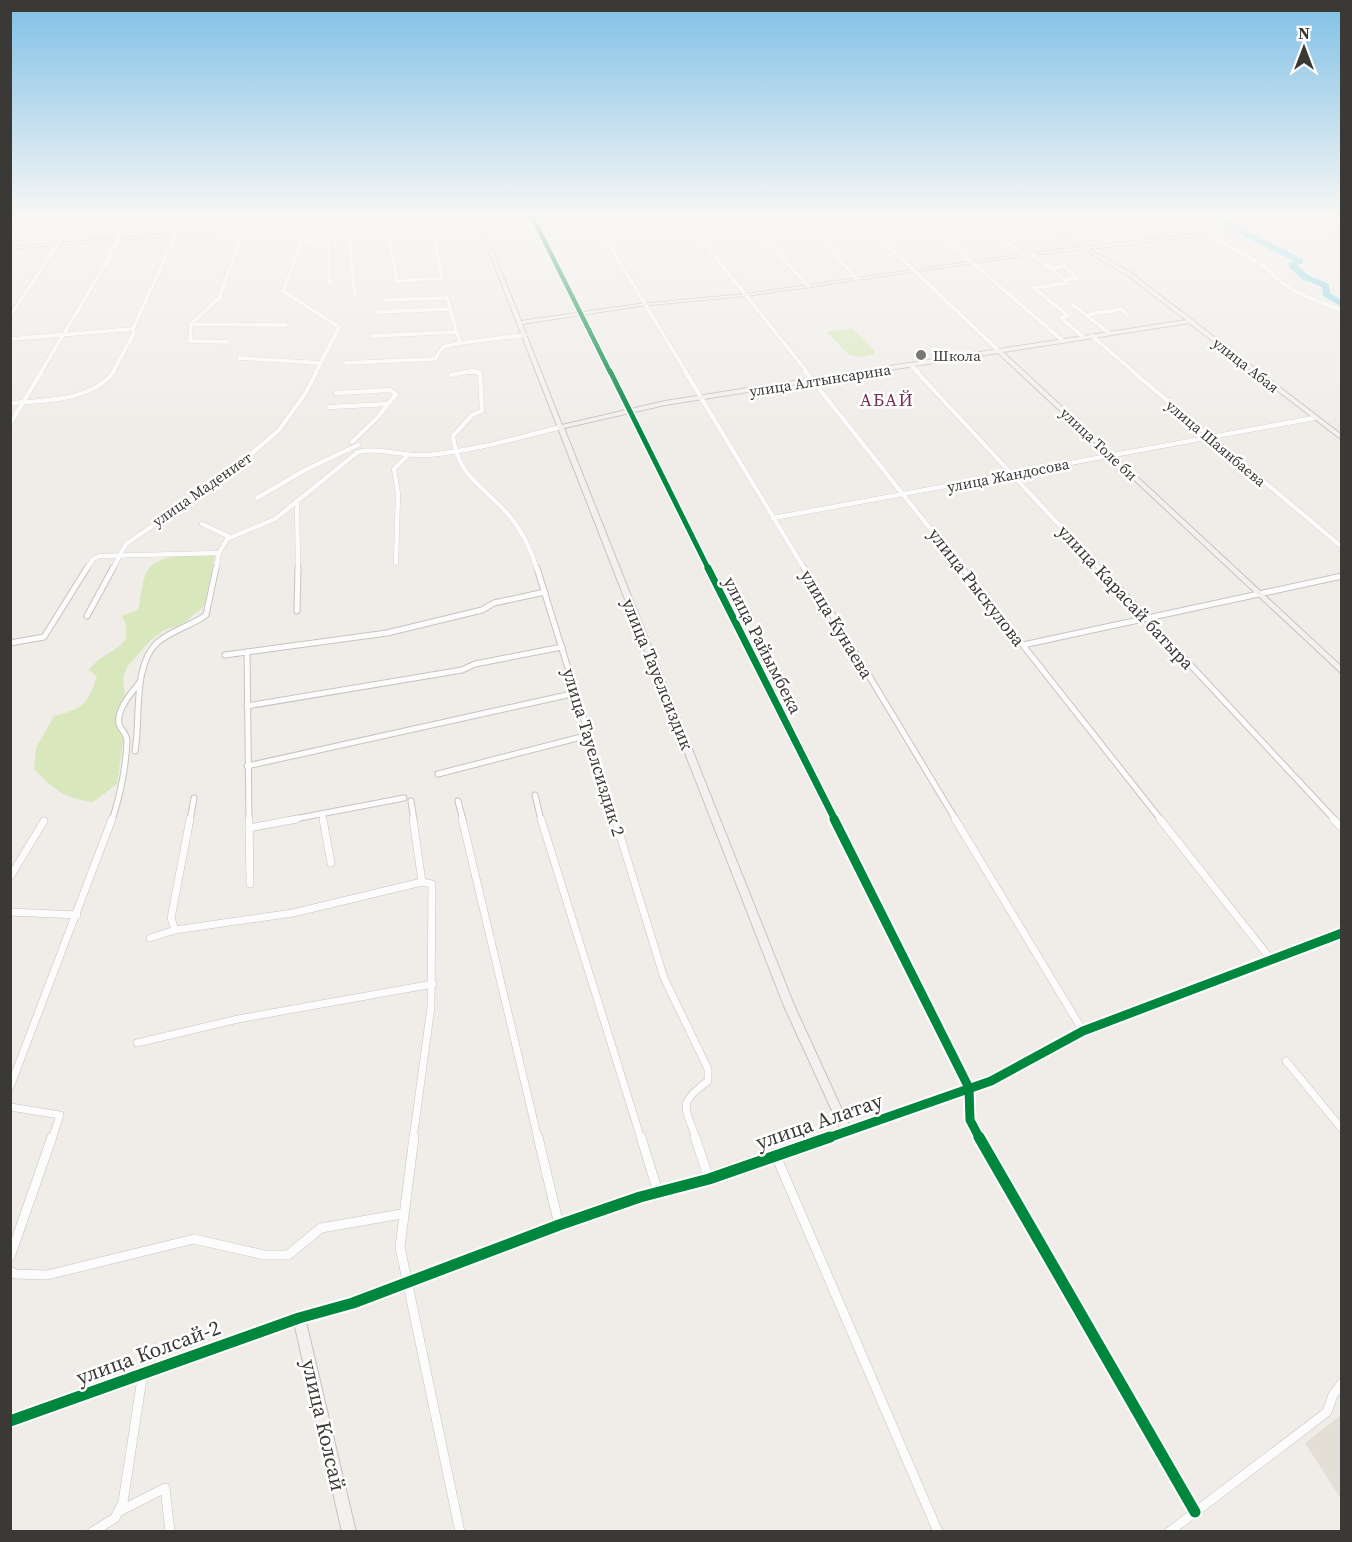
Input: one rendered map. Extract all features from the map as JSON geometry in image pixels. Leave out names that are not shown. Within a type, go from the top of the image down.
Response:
[{"type":"street","points":[[10,316],[29,288]]},
{"type":"street","points":[[10,424],[91,288]]},
{"type":"street","points":[[10,403],[66,399],[107,380],[134,333],[133,329],[152,288]]},
{"type":"street","points":[[223,288],[219,299],[190,324],[190,341],[226,342]]},
{"type":"street","name":"улица Мадениет","points":[[87,616],[119,557],[134,537],[223,478],[279,430],[305,394],[338,334],[339,327],[283,291],[284,288]]},
{"type":"street","points":[[354,288],[355,296]]},
{"type":"street","name":"улица Тауелсиздик","points":[[506,288],[789,1006],[846,1130]]},
{"type":"street","name":"улица Райымбека","points":[[568,288],[969,1088]]},
{"type":"street","name":"улица Кунаева","points":[[635,288],[1083,1031]]},
{"type":"street","name":"улица Рыскулова","points":[[740,288],[1270,958]]},
{"type":"street","points":[[520,322],[794,288]]},
{"type":"street","name":"улица Толе би","points":[[934,288],[1341,672]]},
{"type":"street","points":[[1002,288],[1063,341]]},
{"type":"street","points":[[1034,288],[1065,313],[1067,316],[1061,318],[1083,337]]},
{"type":"street","name":"улица Абая","points":[[1147,288],[1341,438]]},
{"type":"street","points":[[1291,288],[1305,297],[1341,310]]},
{"type":"street","points":[[385,300],[444,298],[449,300],[449,309],[460,343]]},
{"type":"street","points":[[206,305],[214,303]]},
{"type":"street","points":[[1073,305],[1109,333]]},
{"type":"street","points":[[375,312],[449,309]]},
{"type":"street","points":[[1086,315],[1121,309],[1128,315]]},
{"type":"street","name":"улица Алтынсарина","points":[[230,537],[274,519],[358,452],[366,450],[407,456],[453,451],[629,411],[1190,321]]},
{"type":"street","points":[[190,324],[286,325]]},
{"type":"street","points":[[10,339],[133,329]]},
{"type":"street","points":[[372,336],[455,332]]},
{"type":"street","points":[[346,363],[432,360],[443,347],[525,335]]},
{"type":"street","name":"улица Шаянбаева","points":[[1092,336],[1208,437],[1341,547]]},
{"type":"street","points":[[239,358],[321,363]]},
{"type":"street","name":"улица Карасай батыра","points":[[911,365],[1143,616],[1233,708],[1341,828]]},
{"type":"street","points":[[451,375],[479,372],[483,403],[482,411],[472,415],[453,436],[453,451]]},
{"type":"street","points":[[336,393],[394,391],[396,394],[352,442]]},
{"type":"street","points":[[329,407],[388,404]]},
{"type":"street","name":"улица Жандосова","points":[[773,518],[1314,418]]},
{"type":"street","points":[[257,498],[305,470],[358,445]]},
{"type":"street","name":"улица Тауелсиздик 2","points":[[453,451],[465,476],[505,511],[530,546],[664,978],[708,1069],[708,1081],[689,1095],[685,1105],[709,1179]]},
{"type":"street","points":[[396,563],[398,494],[394,469],[407,456]]},
{"type":"street","points":[[297,501],[299,506],[297,611]]},
{"type":"street","points":[[135,751],[139,729],[136,711],[141,695],[140,671],[156,644],[170,634],[191,626],[206,615],[219,553],[230,537],[202,524]]},
{"type":"street","points":[[10,643],[44,637],[93,559],[219,553]]},
{"type":"street","points":[[1023,645],[1143,616],[1341,576]]},
{"type":"street","points":[[225,655],[387,633],[482,610],[494,603],[544,592]]},
{"type":"street","points":[[247,706],[462,670],[475,664],[562,647]]},
{"type":"street","points":[[247,652],[250,884]]},
{"type":"street","points":[[10,1087],[117,806],[127,738],[119,723],[120,717],[127,699],[140,682]]},
{"type":"street","points":[[247,766],[576,693]]},
{"type":"street","points":[[438,774],[590,735]]},
{"type":"street","points":[[535,795],[546,840],[658,1192]]},
{"type":"street","points":[[175,930],[171,918],[194,798]]},
{"type":"street","points":[[249,828],[404,798]]},
{"type":"street","points":[[411,801],[422,882]]},
{"type":"street","points":[[458,801],[559,1225]]},
{"type":"street","points":[[322,814],[331,863]]},
{"type":"street","points":[[10,877],[44,821]]},
{"type":"street","points":[[150,938],[175,930],[293,913],[422,882],[432,884],[433,984],[427,1050],[402,1214],[400,1247],[460,1532]]},
{"type":"street","points":[[10,912],[77,915]]},
{"type":"street","name":"улица Алатау","points":[[299,1318],[352,1303],[559,1225],[658,1192],[709,1179],[969,1088],[1024,1065],[1083,1031],[1270,958],[1341,933]]},
{"type":"street","points":[[137,1043],[238,1019],[433,984]]},
{"type":"street","points":[[1286,1061],[1341,1129]]},
{"type":"street","points":[[969,1088],[970,1120],[994,1166],[1195,1512]]},
{"type":"street","points":[[10,1107],[60,1116],[10,1257]]},
{"type":"street","points":[[776,1155],[938,1532]]},
{"type":"street","points":[[10,1271],[15,1274],[47,1275],[194,1239],[264,1256],[288,1256],[321,1228],[402,1214]]},
{"type":"street","name":"улица Колсай-2","points":[[10,1421],[299,1318]]},
{"type":"street","name":"улица Колсай","points":[[299,1318],[349,1532]]},
{"type":"street","points":[[120,1511],[125,1494],[143,1372]]},
{"type":"street","points":[[1169,1532],[1327,1412],[1332,1395],[1341,1383]]},
{"type":"street","points":[[92,1532],[108,1524],[120,1511],[165,1488],[170,1532]]},
{"type":"shaded area","points":[[1341,1415],[1341,1499],[1305,1443]]},
{"type":"green space","points":[[852,328],[875,351],[874,354],[860,357],[849,355],[827,332]]},
{"type":"green space","points":[[215,555],[204,606],[182,625],[164,630],[150,641],[127,667],[123,678],[125,698],[118,724],[123,741],[117,784],[93,802],[60,792],[34,769],[36,748],[54,716],[78,708],[87,699],[97,676],[89,670],[93,665],[126,639],[126,625],[122,616],[138,610],[145,576],[150,567],[166,558],[176,556]]},
{"type":"waterway","points":[[1326,288],[1326,294],[1342,305]]},
{"type":"cycle path","points":[[568,288],[969,1088],[970,1120],[994,1166],[1195,1512]]},
{"type":"cycle path","points":[[10,1421],[299,1318],[353,1303],[559,1225],[640,1197],[709,1179],[991,1081],[1083,1031],[1342,933]]},
{"type":"place","name":"Школа","points":[[921,355]]},
{"type":"district","name":"АБАЙ","points":[[887,399]]}]
